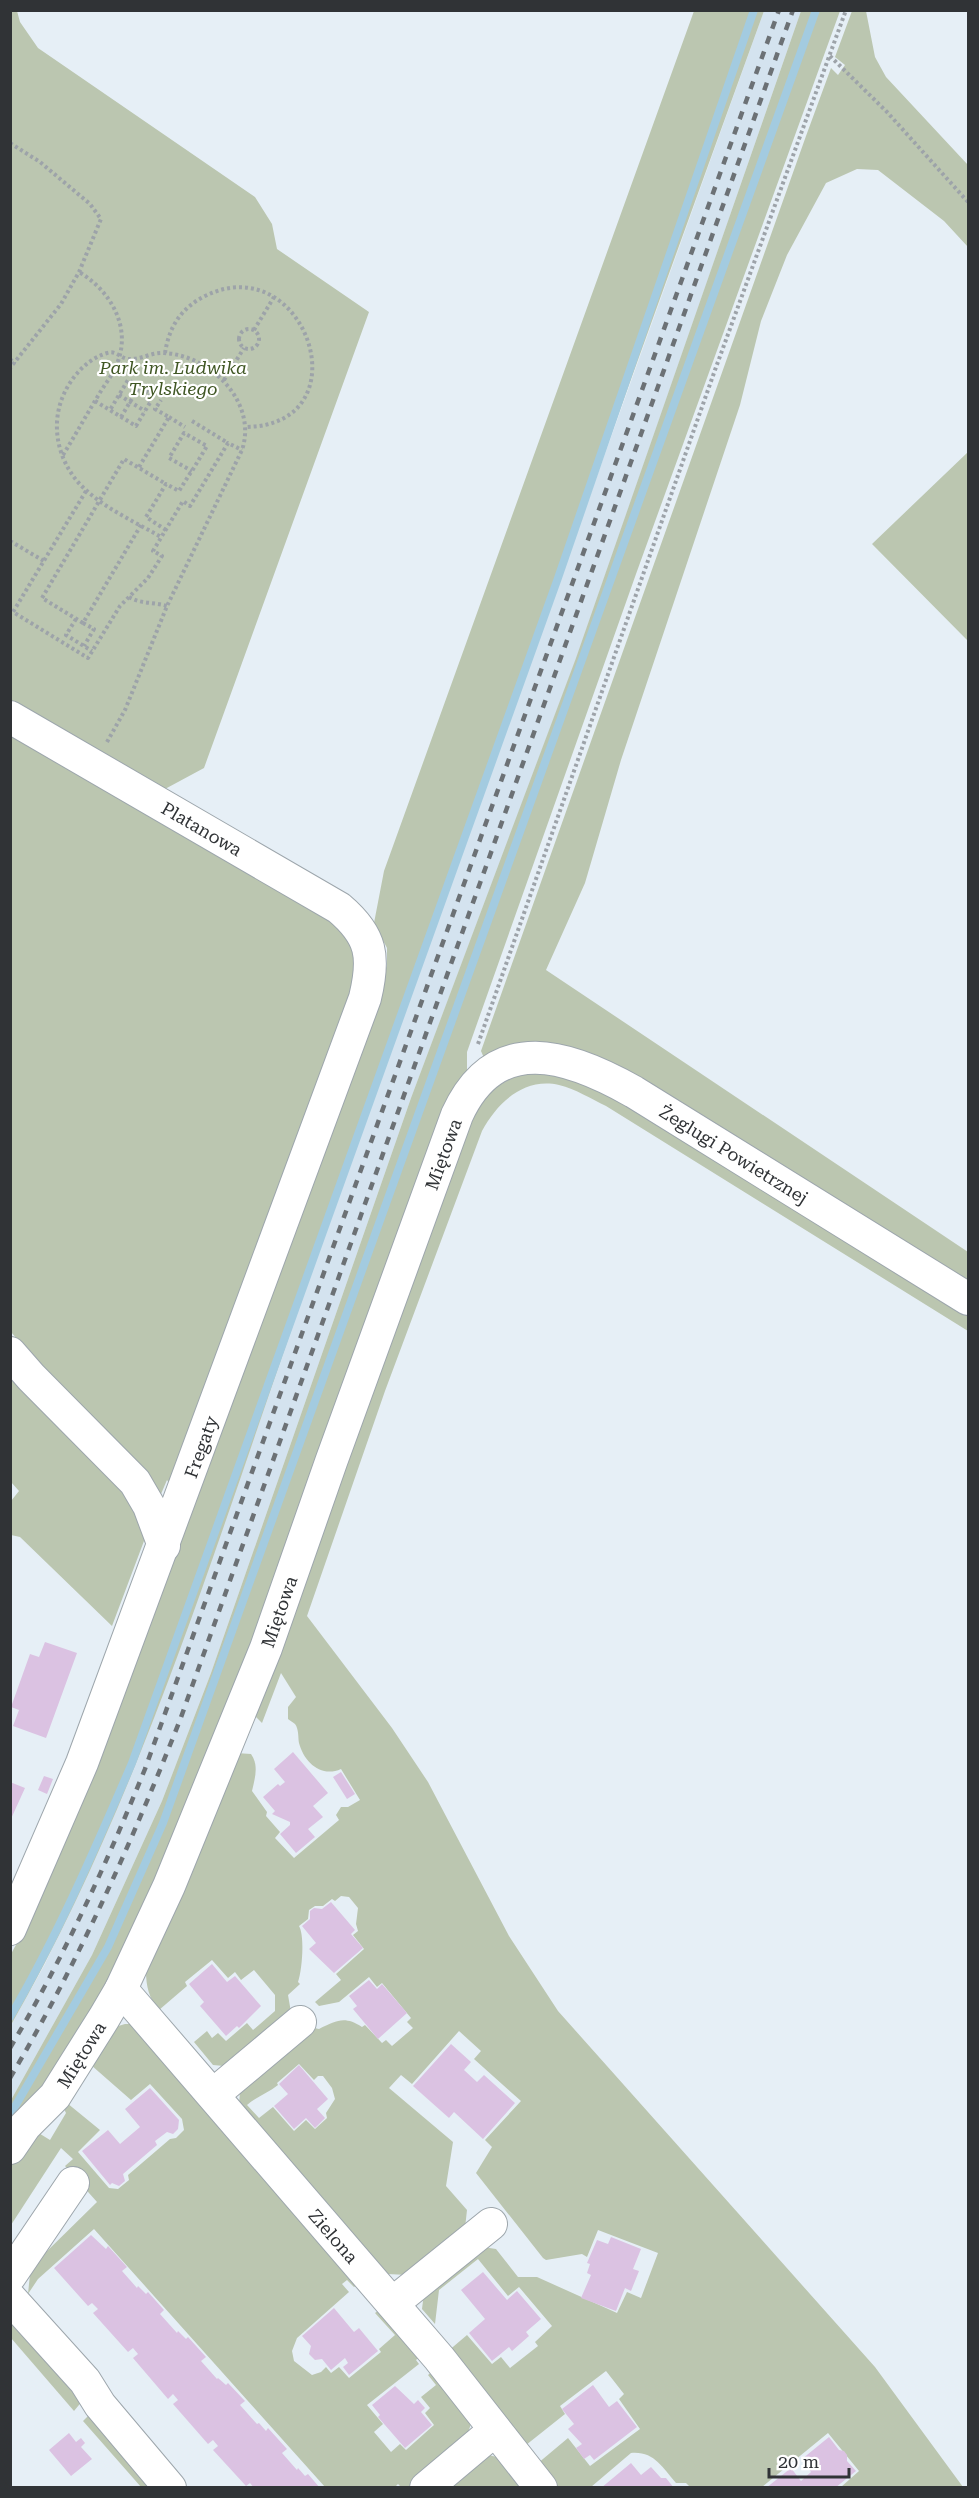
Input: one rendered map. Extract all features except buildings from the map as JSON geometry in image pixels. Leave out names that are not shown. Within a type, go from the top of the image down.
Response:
[{"type":"street","name":"Platanowa","points":[[10,717],[339,908],[363,933],[371,959]]},
{"type":"street","name":"Fregaty","points":[[10,1929],[82,1763],[180,1504],[365,998],[371,976],[371,959]]},
{"type":"street","name":"Żeglugi Powietrznej","points":[[484,1077],[505,1064],[518,1060],[549,1057],[570,1062],[609,1078],[969,1299]]},
{"type":"street","name":"Miętowa","points":[[18,2137],[55,2096],[121,1989],[182,1855],[266,1648],[453,1127],[462,1105],[484,1077]]},
{"type":"street","points":[[10,1353],[135,1482],[149,1506],[164,1546]]},
{"type":"street","name":"Zielona","points":[[121,1989],[440,2358],[541,2487]]},
{"type":"street","points":[[214,2094],[300,2022]]},
{"type":"street","points":[[10,2276],[74,2184]]},
{"type":"street","points":[[393,2303],[491,2224]]},
{"type":"street","points":[[10,2298],[85,2381],[100,2405],[170,2487]]},
{"type":"street","points":[[426,2487],[495,2430]]},
{"type":"path","points":[[484,1077],[476,1059],[477,1048],[715,370],[846,10]]},
{"type":"path","points":[[830,56],[887,112],[969,202]]},
{"type":"path","points":[[10,143],[40,162],[97,210],[100,224],[79,272],[54,314],[10,368]]},
{"type":"path","points":[[62,456],[120,355],[120,323],[112,303],[100,286],[79,272]]},
{"type":"path","points":[[165,353],[169,333],[175,321],[192,303],[223,290],[247,289],[274,297],[297,317],[308,339],[313,361],[310,385],[306,395],[291,415],[270,426],[245,427]]},
{"type":"path","points":[[254,330],[274,297]]},
{"type":"path","points":[[246,328],[254,330],[259,336],[258,344],[252,349],[244,348],[239,342],[240,333],[246,328]]},
{"type":"path","points":[[224,381],[244,348]]},
{"type":"path","points":[[94,765],[125,710],[167,606],[242,450],[245,427],[236,398],[224,381],[202,363],[165,353],[131,359],[111,352],[87,364],[69,384],[58,409],[56,423],[58,442],[68,467],[86,491],[161,537]]},
{"type":"path","points":[[10,359],[15,364]]},
{"type":"path","points":[[95,401],[136,426],[151,401],[148,399],[151,394],[128,380],[110,410]]},
{"type":"path","points":[[121,417],[139,387]]},
{"type":"path","points":[[118,395],[145,411]]},
{"type":"path","points":[[161,400],[155,409],[184,427]]},
{"type":"path","points":[[139,468],[169,417]]},
{"type":"path","points":[[192,421],[242,450]]},
{"type":"path","points":[[84,646],[94,629],[42,598],[124,459],[179,491],[191,472],[207,446],[184,433],[169,458],[191,472]]},
{"type":"path","points":[[86,491],[12,612],[88,658],[120,606],[148,578],[162,556],[153,550],[183,501],[190,506],[228,443]]},
{"type":"path","points":[[166,484],[146,517],[166,530]]},
{"type":"path","points":[[83,623],[141,525]]},
{"type":"path","points":[[10,541],[44,561]]},
{"type":"path","points":[[129,597],[138,602],[167,606]]},
{"type":"path","points":[[76,619],[66,636],[92,651]]},
{"type":"shaded area","points":[[764,11],[801,11],[576,659],[411,1098],[211,1673],[162,1801],[92,1955],[11,2100],[11,2025],[45,1964],[124,1791],[186,1630],[267,1396]]},
{"type":"green space","name":"Park im. Ludwika Trylskiego","points":[[10,11],[17,11],[20,22],[38,48],[255,197],[272,224],[277,249],[369,312],[204,768],[165,789],[11,707]]},
{"type":"green space","points":[[694,11],[764,11],[315,1263],[180,1651],[103,1842],[59,1934],[11,2025],[11,1954],[31,1917],[371,1015],[387,965],[387,948],[374,923],[384,871]]},
{"type":"green space","points":[[801,11],[840,11],[636,574],[467,1052],[467,1075],[203,1776],[103,1993],[11,2136],[11,2100],[92,1955],[162,1801],[211,1673],[411,1098],[576,658]]},
{"type":"green space","points":[[852,11],[866,11],[875,57],[886,77],[968,165],[968,247],[944,221],[878,170],[857,169],[826,183],[787,255],[761,321],[740,405],[621,760],[585,883],[546,970],[968,1252],[968,1287],[605,1063],[484,1058],[481,1051],[831,68],[838,75],[845,65],[835,57]]},
{"type":"green space","points":[[968,452],[968,641],[872,544]]},
{"type":"green space","points":[[10,736],[325,914],[339,927],[352,946],[356,963],[357,973],[173,1489],[167,1480],[158,1501],[11,1332]]},
{"type":"green space","points":[[535,1070],[587,1081],[968,1311],[968,1331],[606,1106],[559,1085],[534,1085],[523,1089],[513,1094],[495,1111],[482,1131],[385,1391],[307,1616],[392,1728],[428,1782],[509,1936],[558,2011],[875,2367],[963,2487],[841,2487],[859,2471],[828,2433],[762,2487],[690,2487],[686,2483],[676,2483],[652,2457],[631,2453],[591,2487],[557,2487],[537,2464],[568,2438],[590,2466],[640,2429],[619,2399],[624,2394],[606,2371],[560,2406],[565,2414],[521,2449],[447,2352],[467,2335],[492,2364],[501,2357],[510,2368],[538,2346],[535,2342],[552,2326],[519,2287],[508,2296],[478,2259],[439,2290],[435,2324],[422,2309],[424,2293],[483,2247],[496,2249],[518,2277],[537,2277],[617,2313],[627,2292],[641,2298],[658,2253],[598,2230],[587,2257],[582,2254],[546,2260],[543,2258],[476,2173],[492,2147],[485,2140],[521,2101],[474,2059],[481,2051],[459,2031],[412,2084],[401,2075],[389,2088],[453,2142],[446,2186],[467,2210],[465,2228],[408,2275],[387,2274],[239,2105],[241,2078],[305,2026],[319,2029],[336,2022],[351,2021],[362,2027],[365,2025],[382,2043],[386,2040],[392,2046],[413,2028],[407,2022],[411,2018],[382,1983],[377,1987],[369,1977],[339,2002],[319,2006],[315,2002],[341,1980],[336,1974],[364,1949],[353,1935],[358,1931],[356,1924],[358,1908],[349,1897],[341,1896],[335,1901],[332,1899],[323,1906],[315,1906],[309,1910],[308,1919],[299,1926],[302,1945],[302,1962],[298,1982],[300,1984],[288,1995],[292,2018],[235,2067],[213,2065],[194,2042],[207,2031],[212,2038],[218,2033],[226,2041],[247,2023],[253,2030],[275,2011],[275,1995],[254,1970],[241,1980],[235,1972],[228,1978],[212,1960],[185,1982],[187,1986],[159,2010],[149,1992],[146,1971],[236,1753],[251,1754],[256,1772],[252,1791],[267,1812],[266,1816],[280,1832],[275,1838],[294,1858],[339,1820],[336,1815],[341,1807],[348,1807],[360,1800],[341,1769],[320,1770],[309,1762],[301,1750],[296,1726],[288,1719],[288,1707],[296,1697],[281,1673],[262,1723],[253,1714],[468,1118],[496,1087],[512,1078]],"holes":[[[299,2064],[314,2080],[318,2076],[323,2076],[332,2088],[335,2099],[326,2113],[327,2118],[315,2129],[306,2120],[294,2131],[273,2107],[259,2118],[247,2105],[278,2085],[277,2083]]]},
{"type":"green space","points":[[10,1363],[103,1458],[147,1533],[112,1626],[20,1537],[11,1535],[11,1501],[19,1491],[11,1482]]},
{"type":"green space","points":[[134,2024],[361,2282],[354,2287],[347,2280],[342,2284],[349,2292],[297,2338],[292,2351],[294,2361],[312,2375],[321,2372],[326,2367],[331,2373],[339,2367],[349,2378],[381,2352],[379,2349],[395,2335],[375,2313],[384,2306],[423,2354],[416,2360],[419,2364],[367,2405],[383,2424],[374,2432],[391,2452],[400,2444],[406,2450],[434,2425],[425,2413],[430,2408],[421,2397],[436,2385],[428,2375],[435,2369],[471,2422],[463,2440],[455,2449],[408,2487],[401,2487],[398,2484],[394,2488],[325,2487],[94,2229],[38,2279],[28,2294],[30,2274],[39,2259],[97,2202],[65,2166],[73,2159],[61,2148],[11,2225],[11,2165],[37,2132],[50,2140],[66,2113],[64,2109],[67,2103],[100,2130],[78,2152],[109,2188],[118,2189],[129,2180],[128,2175],[184,2130],[182,2119],[150,2084],[131,2100],[91,2065],[115,2027]]},
{"type":"green space","points":[[10,2308],[88,2394],[74,2411],[11,2338]]},
{"type":"green space","points":[[90,2414],[152,2487],[141,2487],[83,2421]]},
{"type":"green space","points":[[488,2455],[497,2457],[526,2488],[443,2488]]},
{"type":"waterway","points":[[10,2017],[60,1923],[132,1763],[558,578],[754,10]]},
{"type":"waterway","points":[[10,2115],[108,1947],[163,1823],[816,10]]},
{"type":"railway","points":[[10,2048],[83,1911],[145,1769],[779,10]]},
{"type":"railway","points":[[10,2078],[81,1947],[142,1812],[180,1720],[793,10]]}]
